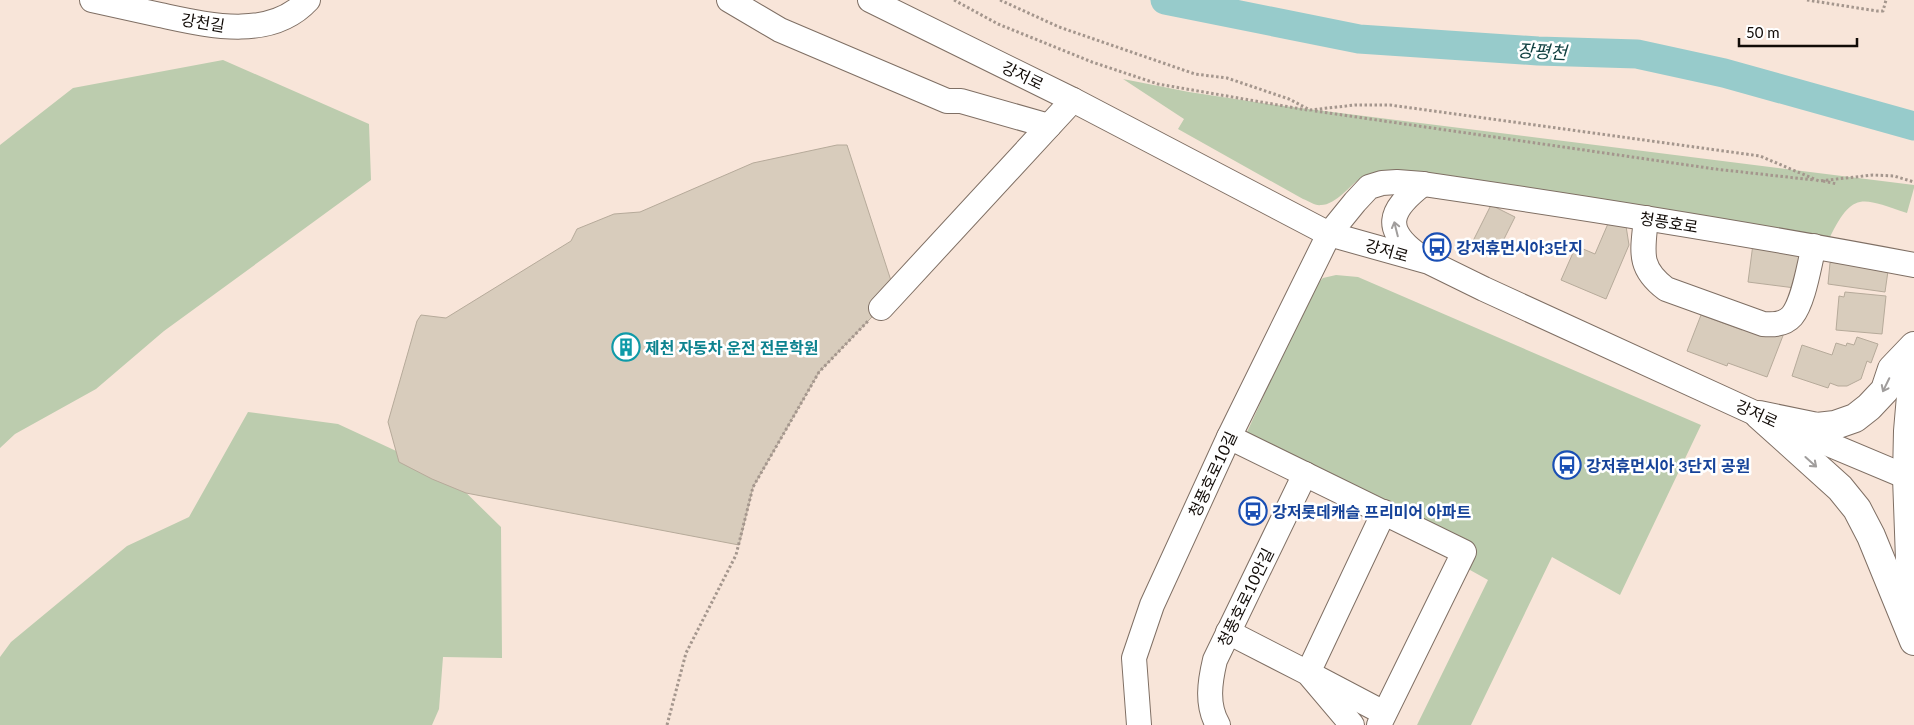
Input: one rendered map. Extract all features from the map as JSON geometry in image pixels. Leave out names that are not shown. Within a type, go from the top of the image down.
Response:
[{"type":"main road","points":[[1759,415],[1817,427],[1835,425],[1854,418],[1869,408],[1885,390],[1892,369],[1914,346]]},
{"type":"main road","points":[[1914,360],[1908,431],[1911,479],[1911,587],[1914,605]]},
{"type":"main road","points":[[1759,415],[1840,488],[1857,509],[1871,536],[1914,641]]},
{"type":"street","name":"강천길","points":[[92,0],[225,27],[252,26],[277,20],[299,10],[308,0]]},
{"type":"street","points":[[729,0],[780,30],[947,101],[961,101],[1048,126]]},
{"type":"street","name":"강저로","points":[[870,0],[1073,100],[1329,234],[1429,262],[1511,302],[1759,415],[1911,479]]},
{"type":"street","points":[[881,308],[1073,100]]},
{"type":"street","name":"청풍호로","points":[[1329,234],[1370,187],[1382,183],[1423,184],[1646,218],[1914,265]]},
{"type":"street","points":[[1423,184],[1401,204],[1397,211],[1394,225],[1397,236],[1406,246],[1429,262]]},
{"type":"street","points":[[1646,218],[1645,267],[1655,280],[1666,289],[1763,324],[1778,324],[1792,315],[1804,290],[1814,246]]},
{"type":"street","name":"청풍호로10길","points":[[1139,725],[1134,658],[1152,605],[1229,437],[1329,234]]},
{"type":"street","points":[[1228,632],[1308,673],[1381,719],[1464,552],[1229,437]]},
{"type":"street","name":"청풍호로10안길","points":[[1218,725],[1210,703],[1210,684],[1215,660],[1305,474]]},
{"type":"street","points":[[1308,673],[1384,512]]},
{"type":"street","points":[[1308,673],[1352,725]]},
{"type":"path","points":[[954,0],[998,24],[1092,62],[1158,84],[1310,110],[1715,169],[1837,184]]},
{"type":"path","points":[[1000,0],[1059,27],[1195,74],[1227,78],[1289,99],[1310,110],[1355,105],[1390,105],[1760,156],[1819,181],[1873,175],[1894,176],[1914,182]]},
{"type":"path","points":[[1807,0],[1883,11],[1886,0]]},
{"type":"path","points":[[667,725],[686,653],[736,555],[753,487],[819,372],[881,308]]},
{"type":"green space","points":[[223,60],[369,124],[371,180],[164,331],[96,389],[15,434],[0,448],[0,145],[73,88]]},
{"type":"green space","points":[[1123,79],[1189,92],[1276,105],[1914,185],[1914,188],[1907,213],[1879,204],[1860,202],[1852,205],[1845,212],[1829,239],[1377,172],[1357,180],[1332,202],[1319,205],[1303,199],[1178,129],[1184,119]]},
{"type":"green space","points":[[1336,275],[1358,277],[1701,425],[1620,595],[1552,557],[1471,725],[1417,725],[1488,580],[1242,443],[1313,288],[1323,278]]},
{"type":"green space","points":[[248,412],[338,424],[448,475],[501,527],[502,658],[443,657],[439,709],[432,725],[0,725],[0,657],[11,642],[127,546],[189,517]]},
{"type":"building","name":"제천 자동차 운전 전문학원","points":[[837,145],[847,145],[895,293],[819,372],[753,487],[739,545],[466,493],[432,479],[399,462],[388,422],[417,321],[421,315],[446,318],[571,241],[577,229],[614,214],[640,212],[753,163]]},
{"type":"building","points":[[1491,205],[1515,217],[1497,253],[1473,241]]},
{"type":"building","points":[[1610,219],[1626,226],[1629,245],[1606,299],[1561,280],[1576,246],[1595,254]]},
{"type":"building","points":[[1753,244],[1800,250],[1795,288],[1748,282]]},
{"type":"building","points":[[1843,256],[1888,271],[1885,292],[1828,284],[1830,263]]},
{"type":"building","points":[[1845,292],[1886,296],[1882,334],[1836,330],[1839,296],[1844,297]]},
{"type":"building","points":[[1701,315],[1742,330],[1746,319],[1784,333],[1767,377],[1728,363],[1727,366],[1687,351]]},
{"type":"building","points":[[1857,337],[1878,344],[1871,363],[1867,361],[1861,379],[1847,386],[1838,386],[1830,383],[1828,388],[1792,376],[1802,345],[1832,355],[1836,343],[1846,346],[1847,343],[1854,345]]},
{"type":"waterway","name":"장평천","points":[[1165,0],[1359,39],[1538,51],[1637,54],[1724,73],[1914,126]]},
{"type":"place","name":"강저휴먼시아3단지","points":[[1437,247]]},
{"type":"place","name":"제천 자동차 운전 전문학원","points":[[626,347]]},
{"type":"place","name":"강저휴먼시아 3단지 공원","points":[[1567,465]]},
{"type":"place","name":"강저롯데캐슬 프리미어 아파트","points":[[1253,511]]}]
